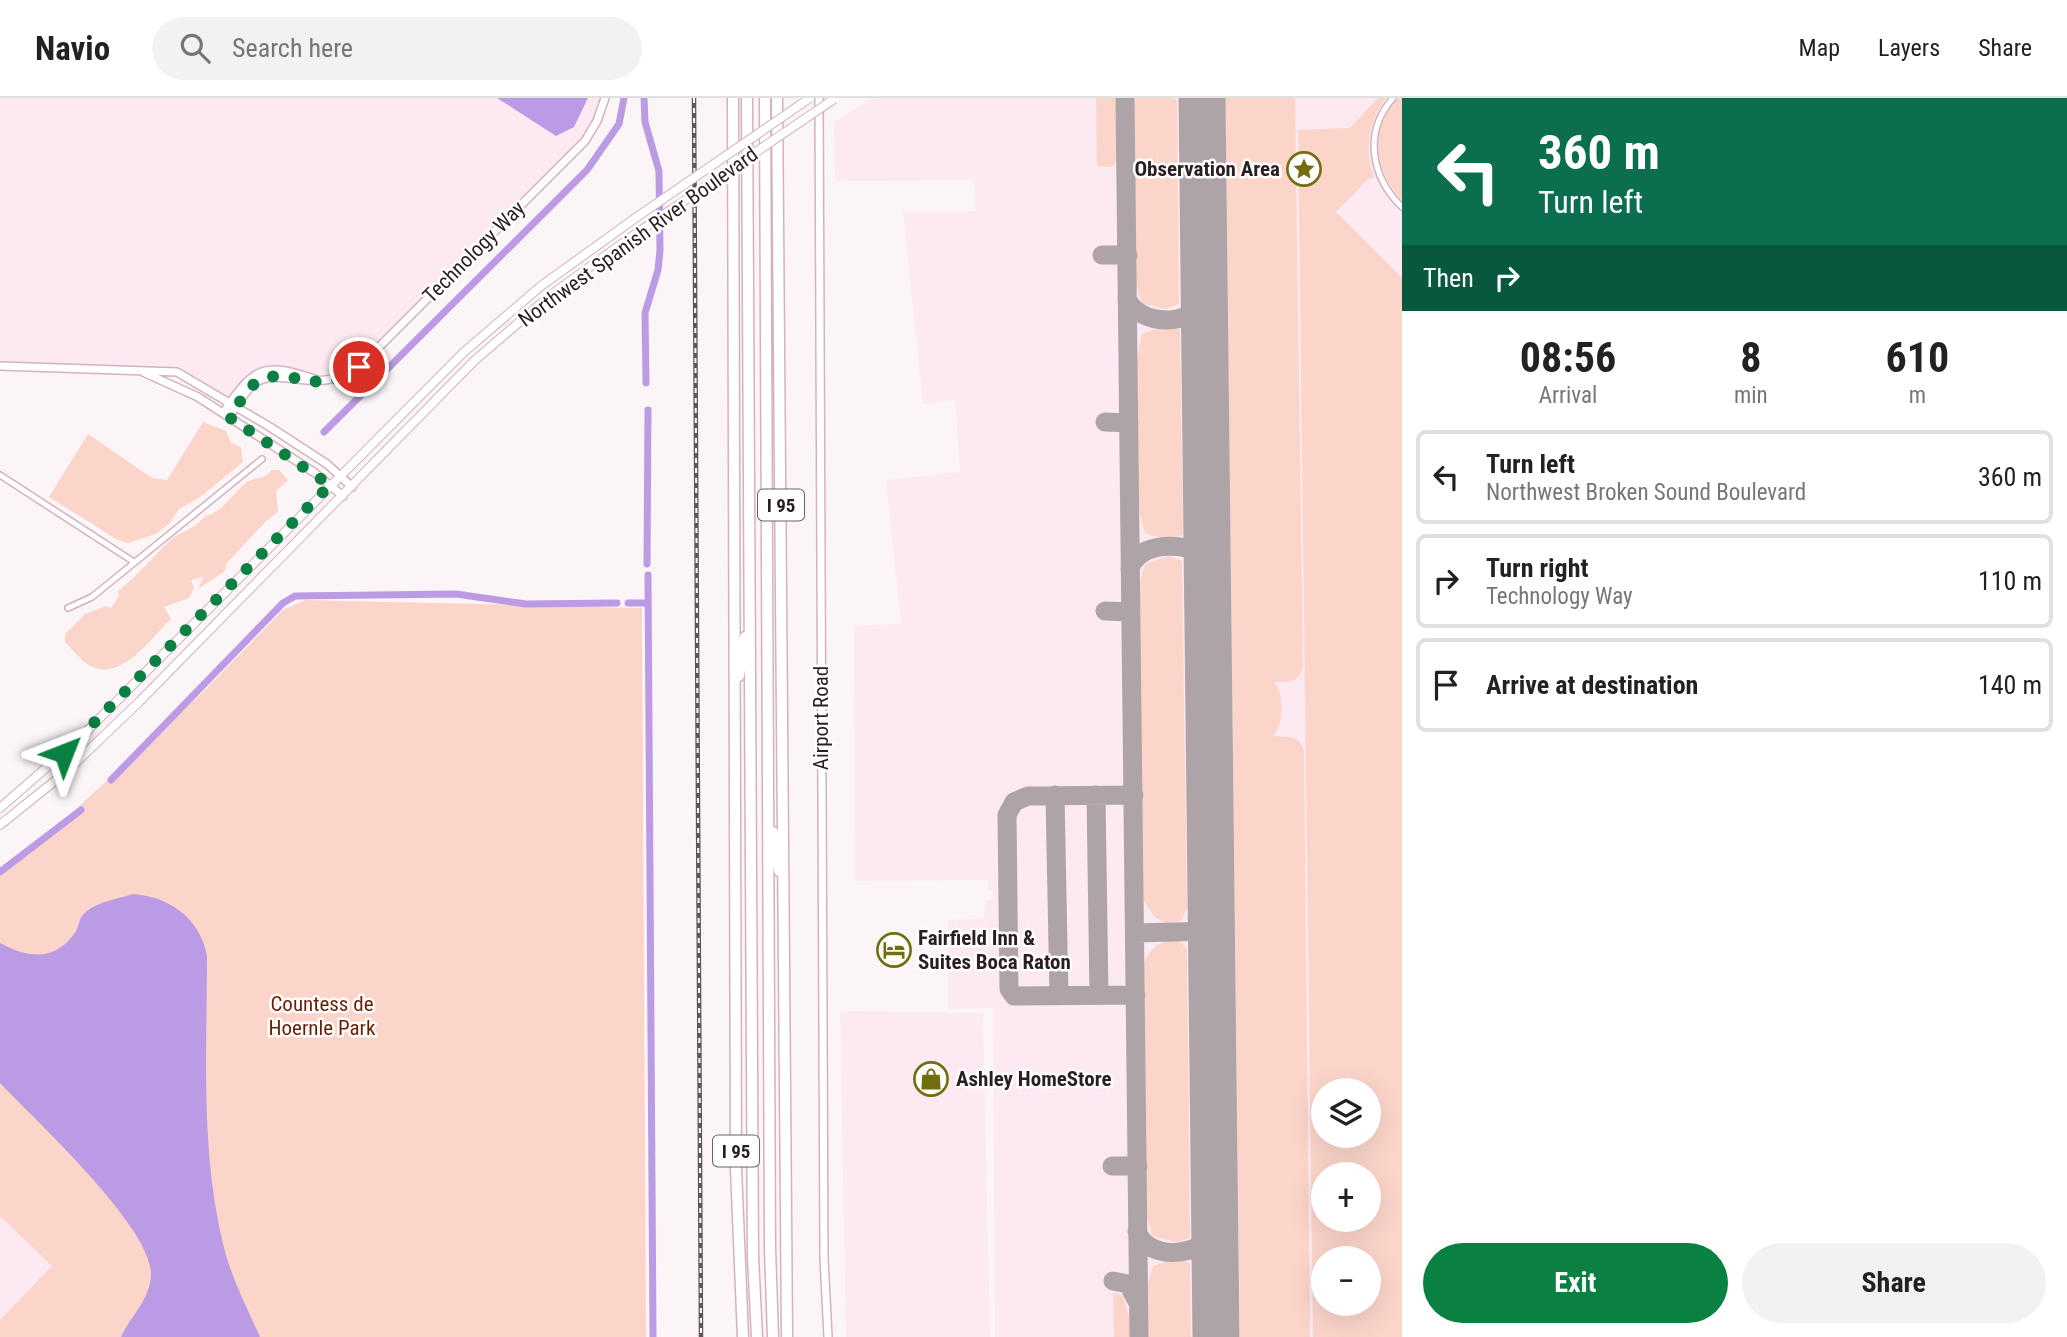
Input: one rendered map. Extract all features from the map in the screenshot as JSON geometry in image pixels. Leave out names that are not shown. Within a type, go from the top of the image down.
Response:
[{"type":"highway","name":"I 95","points":[[733,98],[733,707],[737,1217],[743,1337]]},
{"type":"highway","points":[[747,98],[753,1256],[757,1337]]},
{"type":"highway","points":[[765,98],[770,1235],[774,1337]]},
{"type":"highway","name":"I 95","points":[[777,98],[787,1337]]},
{"type":"highway","points":[[733,707],[751,606]]},
{"type":"highway","points":[[767,791],[785,912]]},
{"type":"main road","name":"Northwest Spanish River Boulevard","points":[[0,808],[64,753],[484,334],[551,278],[810,98]]},
{"type":"main road","name":"Northwest Spanish River Boulevard","points":[[0,825],[75,764],[493,344],[563,286],[834,98]]},
{"type":"main road","points":[[64,753],[75,764]]},
{"type":"main road","points":[[55,761],[66,772]]},
{"type":"street","name":"Technology Way","points":[[226,415],[247,379],[263,370],[281,369],[321,382],[354,371],[584,141],[597,121],[604,98]]},
{"type":"street","name":"Airport Road","points":[[819,98],[824,1258],[828,1337]]},
{"type":"street","points":[[1392,98],[1376,123],[1373,143],[1382,182],[1402,207]]},
{"type":"street","points":[[0,366],[182,374],[234,403],[340,475],[352,487]]},
{"type":"street","points":[[136,370],[176,385],[226,415],[343,496]]},
{"type":"street","points":[[68,608],[92,597],[262,459]]},
{"type":"street","points":[[0,475],[134,562]]},
{"type":"shaded area","points":[[0,98],[605,98],[589,134],[364,363],[336,379],[263,370],[231,402],[182,374],[0,366]]},
{"type":"shaded area","points":[[497,98],[588,98],[574,127],[556,136]]},
{"type":"shaded area","points":[[873,98],[1402,98],[1402,1337],[995,1337],[993,1008],[948,1009],[948,920],[984,918],[985,900],[992,900],[993,891],[988,890],[988,880],[855,881],[854,626],[901,624],[886,480],[960,472],[955,400],[923,404],[903,211],[976,211],[974,180],[835,181],[834,122]]},
{"type":"shaded area","points":[[133,894],[159,900],[181,912],[198,931],[207,956],[206,1103],[216,1212],[231,1271],[260,1337],[121,1337],[144,1300],[150,1284],[151,1275],[146,1255],[133,1230],[113,1203],[0,1083],[0,943],[32,954],[51,952],[68,941],[87,911],[99,904]]},
{"type":"shaded area","points":[[840,1011],[983,1013],[990,1337],[846,1337]]},
{"type":"shaded area","points":[[0,1216],[52,1266],[0,1320]]},
{"type":"green space","points":[[1096,98],[1118,98],[1118,160],[1112,167],[1097,166]]},
{"type":"green space","points":[[1134,98],[1174,98],[1177,102],[1179,304],[1165,309],[1142,303],[1135,280],[1131,104]]},
{"type":"green space","points":[[1225,98],[1295,98],[1303,667],[1295,679],[1274,682],[1278,687],[1282,709],[1277,731],[1273,736],[1296,739],[1304,751],[1310,1337],[1240,1337]]},
{"type":"green space","points":[[1378,98],[1386,98],[1375,117],[1369,136],[1369,156],[1374,177],[1368,179],[1336,212],[1402,278],[1402,1337],[1313,1337],[1313,1316],[1381,1316],[1381,1246],[1312,1246],[1312,1232],[1381,1232],[1381,1162],[1311,1162],[1311,1176],[1298,130],[1350,128]]},
{"type":"green space","points":[[1398,98],[1402,98],[1402,200],[1385,176],[1378,150],[1382,123]]},
{"type":"green space","points":[[1166,326],[1180,330],[1183,535],[1167,540],[1145,533],[1136,488],[1133,434],[1135,379],[1142,334]]},
{"type":"green space","points":[[203,422],[226,431],[231,443],[241,447],[243,462],[199,498],[179,509],[170,523],[156,534],[128,543],[116,539],[49,497],[88,434],[152,478],[167,480]]},
{"type":"green space","points":[[271,470],[279,470],[288,480],[276,491],[278,512],[266,521],[226,564],[225,571],[198,589],[203,577],[191,580],[194,588],[189,598],[164,607],[171,619],[134,656],[124,664],[101,669],[86,663],[65,642],[65,634],[85,614],[106,606],[111,608],[119,596],[118,591],[173,538],[217,511],[247,482],[263,477]]},
{"type":"green space","points":[[1169,556],[1182,561],[1187,909],[1181,921],[1166,923],[1155,917],[1142,898],[1138,780],[1138,589],[1145,564]]},
{"type":"green space","name":"Countess de Hoernle Park","points":[[305,600],[642,608],[646,1337],[0,1337],[0,1320],[52,1266],[0,1216],[0,869],[37,845],[200,695],[283,610]]},
{"type":"green space","points":[[1171,940],[1179,940],[1187,950],[1190,1238],[1176,1242],[1153,1236],[1145,1211],[1143,1182],[1143,966],[1153,949]]},
{"type":"green space","points":[[1176,1259],[1190,1263],[1191,1337],[1145,1337],[1146,1290],[1153,1266]]},
{"type":"green space","points":[[1113,1293],[1123,1295],[1130,1320],[1131,1337],[1114,1337]]},
{"type":"waterway","points":[[324,432],[587,170],[619,124],[624,98]]},
{"type":"waterway","points":[[644,98],[645,122],[659,171],[660,250],[658,270],[645,313],[646,383]]},
{"type":"waterway","points":[[647,564],[648,410]]},
{"type":"waterway","points":[[648,575],[653,1337]]},
{"type":"waterway","points":[[111,780],[283,603],[295,596],[456,594],[526,604],[617,603]]},
{"type":"waterway","points":[[628,603],[647,603]]},
{"type":"waterway","points":[[0,872],[81,810]]},
{"type":"taxiway","points":[[1125,98],[1139,1337]]},
{"type":"taxiway","points":[[1102,255],[1128,255]]},
{"type":"taxiway","points":[[1127,298],[1142,314],[1166,320],[1189,315],[1198,307],[1203,297]]},
{"type":"taxiway","points":[[1180,318],[1195,322],[1204,335]]},
{"type":"taxiway","points":[[1105,422],[1129,423]]},
{"type":"taxiway","points":[[1186,548],[1198,542],[1207,529]]},
{"type":"taxiway","points":[[1130,569],[1134,561],[1147,550],[1174,546],[1192,549],[1207,568]]},
{"type":"taxiway","points":[[1105,611],[1130,612]]},
{"type":"taxiway","points":[[1055,795],[1059,996]]},
{"type":"taxiway","points":[[1096,795],[1099,995]]},
{"type":"taxiway","points":[[1134,795],[1028,796],[1014,802],[1007,815],[1009,989],[1014,996],[1136,995]]},
{"type":"taxiway","points":[[1135,933],[1211,931]]},
{"type":"taxiway","points":[[1112,1166],[1138,1166]]},
{"type":"taxiway","points":[[1137,1231],[1143,1241],[1152,1248],[1175,1252],[1198,1246],[1208,1240],[1215,1231]]},
{"type":"taxiway","points":[[1193,1250],[1204,1256],[1215,1271]]},
{"type":"taxiway","points":[[1113,1281],[1128,1284],[1138,1303]]},
{"type":"runway","points":[[1202,98],[1216,1337]]},
{"type":"railway","points":[[694,98],[701,1337]]},
{"type":"place","name":"Observation Area","points":[[1304,169]]},
{"type":"place","name":"Fairfield Inn & Suites Boca Raton","points":[[894,950]]},
{"type":"place","name":"Ashley HomeStore","points":[[931,1079]]},
{"type":"route","points":[[64,753],[330,485],[229,417],[247,391],[258,380],[267,377],[321,382],[342,377],[359,367]]}]
